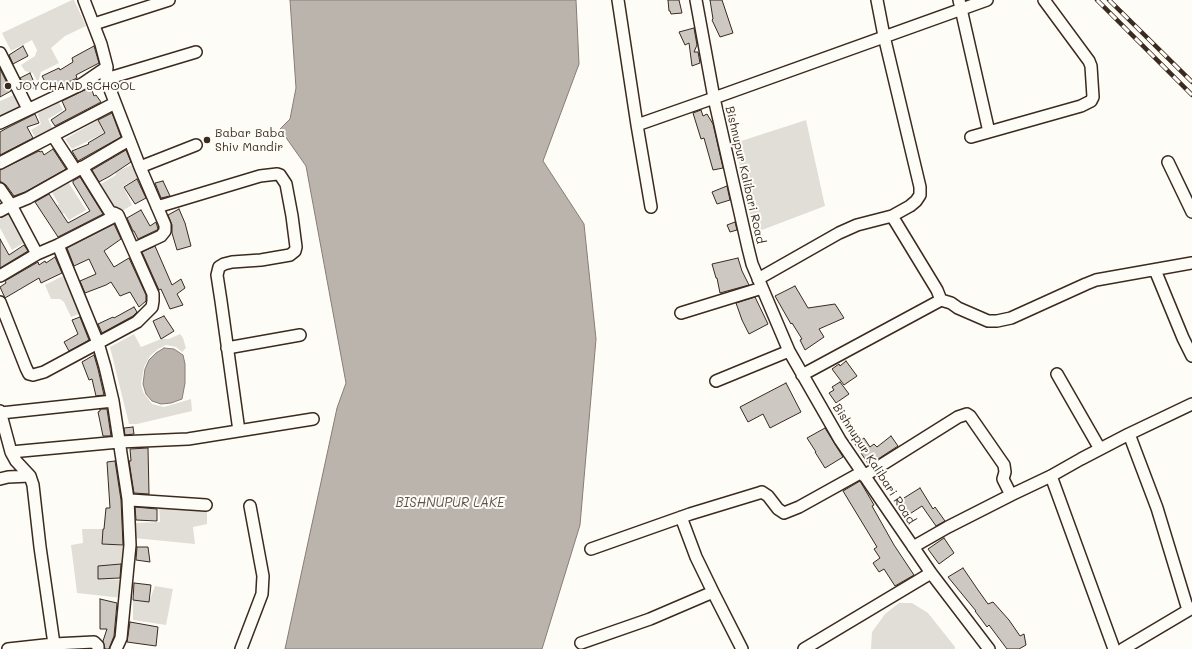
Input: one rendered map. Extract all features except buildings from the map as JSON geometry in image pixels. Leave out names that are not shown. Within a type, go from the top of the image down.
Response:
[{"type":"street","points":[[84,0],[101,44],[107,67],[106,79],[129,140],[165,225],[165,231],[161,236],[133,249]]},
{"type":"street","points":[[94,24],[169,0]]},
{"type":"street","points":[[618,0],[651,207]]},
{"type":"street","name":"Bishnupur Kalibari Road","points":[[696,0],[714,98],[748,248],[760,284],[789,351],[840,440],[931,573],[989,649]]},
{"type":"street","points":[[681,313],[760,284],[839,233],[857,225],[892,216],[910,206],[920,195],[920,187],[884,36],[877,0]]},
{"type":"street","points":[[637,125],[884,36],[960,5],[987,0]]},
{"type":"street","points":[[971,138],[1081,106],[1091,101],[1093,98],[1091,66],[1089,61],[1044,0]]},
{"type":"street","points":[[960,5],[989,132]]},
{"type":"street","points":[[106,79],[196,52]]},
{"type":"street","points":[[0,53],[28,109]]},
{"type":"street","points":[[0,123],[82,84],[107,67]]},
{"type":"street","points":[[0,163],[115,103]]},
{"type":"street","points":[[0,302],[26,368],[29,374],[33,375],[44,372],[137,322],[152,307],[154,301],[153,294],[118,215],[114,215],[53,136]]},
{"type":"street","points":[[0,211],[28,198],[129,140]]},
{"type":"street","points":[[140,167],[196,145]]},
{"type":"street","points":[[1168,162],[1192,212]]},
{"type":"street","points":[[158,208],[260,176],[280,175],[286,184],[292,216],[296,248],[295,251],[290,255],[224,264],[220,267],[217,275],[239,431]]},
{"type":"street","points":[[0,189],[11,205],[37,254]]},
{"type":"street","points":[[0,276],[37,254],[58,245],[114,215]]},
{"type":"street","points":[[892,216],[937,290],[941,300]]},
{"type":"street","points":[[58,245],[98,343],[113,401],[128,499],[130,545],[121,638],[116,649]]},
{"type":"street","points":[[802,375],[941,300],[951,303],[958,308],[988,321],[997,321],[1011,318],[1086,284],[1108,278],[1192,263]]},
{"type":"street","points":[[1155,270],[1192,356]]},
{"type":"street","points":[[227,348],[300,335]]},
{"type":"street","points":[[716,381],[789,351]]},
{"type":"street","points":[[1057,374],[1100,449]]},
{"type":"street","points":[[54,644],[39,540],[34,490],[30,476],[19,464],[4,439],[0,412],[113,401]]},
{"type":"street","points":[[913,547],[948,527],[1051,476],[1129,434],[1192,404]]},
{"type":"street","points":[[591,549],[681,517],[762,492],[772,500],[778,509],[784,512],[798,507],[863,474],[958,417],[968,414],[1004,465],[1005,472],[1003,479],[1011,495]]},
{"type":"street","points":[[11,452],[119,442],[188,439],[313,419]]},
{"type":"street","points":[[1123,649],[1190,609],[1157,508],[1129,434]]},
{"type":"street","points":[[0,479],[30,476]]},
{"type":"street","points":[[1051,476],[1114,649]]},
{"type":"street","points":[[128,499],[206,505]]},
{"type":"street","points":[[241,649],[260,603],[263,585],[263,576],[250,506]]},
{"type":"street","points":[[681,517],[696,557],[712,592],[742,649]]},
{"type":"street","points":[[804,649],[931,573]]},
{"type":"street","points":[[581,643],[650,619],[712,592]]},
{"type":"street","points":[[8,649],[54,644],[94,642],[98,646],[98,649]]},
{"type":"shaded area","points":[[74,0],[86,26],[65,36],[51,48],[59,63],[41,72],[38,83],[33,73],[25,71],[21,65],[35,56],[37,50],[32,40],[11,51],[2,33]]},
{"type":"shaded area","points":[[18,93],[25,108],[0,120],[0,101]]},
{"type":"shaded area","points":[[57,99],[63,110],[48,119],[53,129],[39,144],[31,130],[41,124],[37,112]]},
{"type":"shaded area","points":[[98,120],[104,133],[72,149],[65,139]]},
{"type":"shaded area","points":[[806,120],[825,206],[754,233],[735,143]]},
{"type":"shaded area","points":[[139,162],[145,174],[123,186],[132,205],[117,214],[101,184],[116,175],[115,172]]},
{"type":"shaded area","points":[[68,182],[86,210],[69,220],[64,213],[49,221],[46,214],[59,204],[51,191]]},
{"type":"shaded area","points":[[12,211],[30,239],[12,250],[0,228],[0,219]]},
{"type":"shaded area","points":[[67,274],[84,312],[71,317],[64,302],[60,299],[51,299],[45,285]]},
{"type":"shaded area","points":[[134,334],[141,347],[161,339],[169,339],[180,334],[186,348],[182,352],[176,347],[166,345],[158,349],[150,356],[144,367],[141,384],[143,392],[152,404],[164,407],[191,399],[192,411],[137,424],[129,424],[110,347]]},
{"type":"shaded area","points":[[159,505],[207,511],[207,524],[193,527],[195,544],[134,538],[134,523],[160,522]]},
{"type":"shaded area","points":[[82,529],[103,529],[103,544],[126,546],[126,563],[98,566],[98,579],[123,580],[122,598],[77,593],[71,545],[83,543]]},
{"type":"shaded area","points":[[155,586],[173,589],[166,625],[133,620],[133,600],[149,602]]},
{"type":"shaded area","points":[[899,603],[912,603],[928,613],[955,647],[955,649],[871,649],[872,632],[885,614]]},
{"type":"water","name":"BISHNUPUR LAKE","points":[[290,0],[576,0],[579,64],[543,161],[584,224],[596,339],[580,525],[542,649],[285,649],[337,408],[346,383],[306,166],[280,129],[290,119],[296,88]]},
{"type":"water","points":[[164,348],[174,349],[183,355],[185,364],[185,383],[182,399],[171,403],[161,404],[152,401],[146,394],[143,384],[145,369],[149,360]]},
{"type":"railway","points":[[1097,0],[1192,95]]},
{"type":"railway","points":[[1109,0],[1192,82]]},
{"type":"place","name":"JOYCHAND SCHOOL","points":[[8,86]]},
{"type":"place","name":"Babar Baba Shiv Mandir","points":[[207,140]]}]
